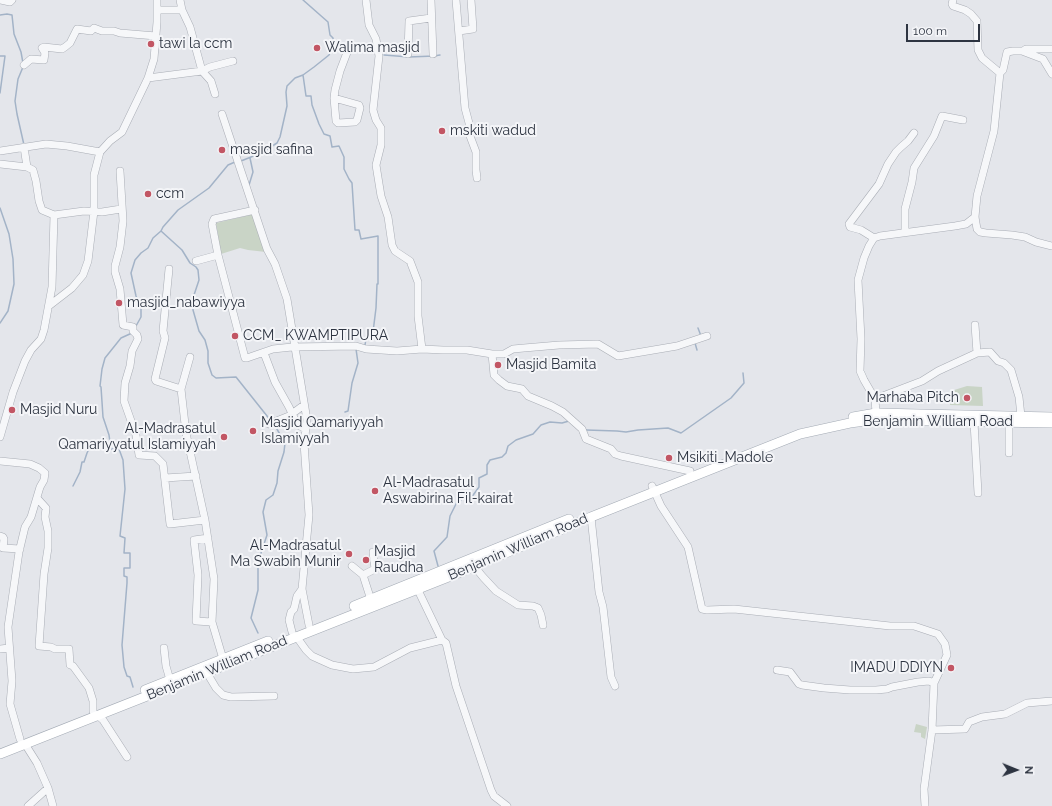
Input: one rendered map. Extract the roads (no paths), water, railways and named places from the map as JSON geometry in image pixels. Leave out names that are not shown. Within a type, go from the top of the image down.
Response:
[{"type":"main road","name":"Benjamin William Road","points":[[95,713],[170,680],[223,659],[294,634],[309,625],[371,600],[474,566],[590,517],[690,471],[798,429],[876,413],[1052,417]]},
{"type":"main road","name":"Benjamin William Road","points":[[0,754],[22,742],[95,713],[207,673],[294,634],[653,488],[800,434],[827,427],[874,420],[1052,423]]},
{"type":"main road","name":"Benjamin William Road","points":[[0,747],[22,742]]},
{"type":"street","points":[[0,0],[10,2],[12,0]]},
{"type":"street","points":[[50,305],[72,288],[84,275],[88,261],[94,211],[94,175],[100,152],[110,141],[122,132],[148,78],[154,59],[158,10],[157,0]]},
{"type":"street","points":[[180,0],[182,10],[190,27],[202,71],[211,81],[216,94]]},
{"type":"street","points":[[366,0],[369,25],[376,39],[379,56],[373,110],[376,120],[381,128],[381,145],[376,165],[381,196],[388,217],[392,245],[396,251],[410,261],[418,282],[418,316],[422,349]]},
{"type":"street","points":[[431,0],[433,54]]},
{"type":"street","points":[[456,0],[465,108],[469,123],[470,136],[476,152],[477,178]]},
{"type":"street","points":[[459,31],[473,29],[471,0]]},
{"type":"street","points":[[953,0],[953,6],[965,10],[977,21],[978,50],[982,58],[1000,73]]},
{"type":"street","points":[[158,10],[182,10]]},
{"type":"street","points":[[408,54],[409,21],[431,18]]},
{"type":"street","points":[[24,65],[31,59],[44,60],[45,53],[42,48],[44,47],[57,49],[65,48],[70,43],[77,29],[91,31],[96,28],[102,31],[156,36]]},
{"type":"street","points":[[1052,49],[1026,49],[1022,51],[1007,52],[1003,70],[1000,73],[994,130],[977,196],[975,217],[977,229],[980,232],[1026,237],[1036,242],[1052,246]]},
{"type":"street","points":[[334,98],[340,71],[348,50]]},
{"type":"street","points":[[1022,51],[1043,59],[1052,74]]},
{"type":"street","points":[[148,78],[202,71],[210,67],[233,61]]},
{"type":"street","points":[[222,114],[267,249],[275,264],[287,299],[307,420],[304,443],[309,515],[302,589],[309,625]]},
{"type":"street","points":[[905,232],[905,209],[914,168],[934,136],[942,116],[963,120]]},
{"type":"street","points":[[914,133],[896,152],[888,164],[879,184],[849,224],[850,227],[861,230],[874,238],[905,232],[966,224],[975,217]]},
{"type":"street","points":[[0,150],[46,144],[100,152]]},
{"type":"street","points":[[24,147],[27,167]]},
{"type":"street","points":[[0,164],[27,167],[33,170],[42,210],[54,216],[121,209]]},
{"type":"street","points":[[120,171],[122,234],[115,272],[120,289],[124,325],[131,326],[134,332],[138,335],[138,339],[132,351],[130,366],[125,383],[124,401],[136,435],[139,454],[155,456],[160,459],[162,464],[170,524],[205,520]]},
{"type":"street","points":[[255,210],[214,219],[212,224],[218,255],[245,358],[251,358],[280,348],[295,347],[356,346],[366,349],[397,352],[422,349],[468,350],[492,354],[504,354],[513,349],[559,345],[598,344],[618,356],[678,346],[707,336]]},
{"type":"street","points":[[0,437],[14,388],[31,350],[41,339],[50,305],[54,216]]},
{"type":"street","points":[[874,238],[864,258],[858,280],[861,339],[860,371],[876,399],[876,413]]},
{"type":"street","points":[[196,261],[218,255]]},
{"type":"street","points":[[169,269],[163,331],[165,338],[155,379],[156,381],[181,389]]},
{"type":"street","points":[[975,325],[977,352]]},
{"type":"street","points":[[876,399],[922,381],[938,371],[977,352],[990,352],[998,361],[1004,363],[1011,370],[1019,397],[1021,416]]},
{"type":"street","points":[[264,353],[275,382],[296,422],[306,429]]},
{"type":"street","points":[[492,354],[494,375],[499,380],[507,386],[522,389],[528,396],[563,412],[583,430],[586,439],[611,449],[615,454],[679,470],[690,471]]},
{"type":"street","points":[[190,357],[181,389],[186,433],[205,520],[214,579],[212,622],[223,659]]},
{"type":"street","points":[[273,422],[289,416],[304,405]]},
{"type":"street","points":[[974,422],[978,493]]},
{"type":"street","points":[[1009,422],[1009,453]]},
{"type":"street","points":[[0,461],[30,464],[39,468],[45,473],[31,517],[25,527],[20,549],[8,627],[12,681],[10,704],[22,742],[37,763],[48,788],[53,806]]},
{"type":"street","points":[[165,478],[196,476]]},
{"type":"street","points":[[653,488],[661,506],[688,547],[702,609],[734,609],[890,626],[914,626],[938,634],[945,644],[947,655],[934,683],[932,730],[924,789],[925,806]]},
{"type":"street","points":[[37,498],[46,508],[45,517],[48,537],[39,646],[51,647],[55,649],[69,649],[70,665],[73,666],[89,688],[95,713],[103,720],[127,757]]},
{"type":"street","points":[[590,517],[611,677],[615,686]]},
{"type":"street","points":[[0,536],[4,539],[4,548],[20,549]]},
{"type":"street","points":[[208,538],[194,540],[198,575],[196,621],[212,622]]},
{"type":"street","points":[[363,575],[375,570],[373,552]]},
{"type":"street","points":[[352,566],[363,575],[371,600]]},
{"type":"street","points":[[474,566],[496,591],[518,606],[532,606],[538,608],[541,615],[542,625]]},
{"type":"street","points":[[416,585],[442,640],[446,643],[454,680],[494,796],[507,806]]},
{"type":"street","points":[[302,589],[297,596],[294,609],[291,612],[289,620],[294,634],[312,656],[332,665],[353,669],[374,667],[410,648],[442,640]]},
{"type":"street","points":[[0,649],[9,648]]},
{"type":"street","points":[[164,648],[166,666],[170,680]]},
{"type":"street","points":[[777,670],[790,672],[799,684],[830,688],[876,690],[918,682],[929,681],[934,683]]},
{"type":"street","points":[[207,673],[216,688],[223,695],[231,698],[274,696]]},
{"type":"street","points":[[932,730],[965,729],[968,722],[982,717],[1005,714],[1027,703],[1052,701]]},
{"type":"street","points":[[28,806],[48,788]]},
{"type":"waterway","points":[[241,161],[261,153],[277,143],[280,137],[287,106],[287,86],[295,78],[303,75],[329,55],[333,46],[333,38],[330,35],[328,22],[303,0]]},
{"type":"waterway","points":[[0,15],[12,15],[14,34],[21,52],[23,63]]},
{"type":"waterway","points":[[384,55],[409,57],[440,55]]},
{"type":"waterway","points":[[0,56],[5,56],[0,93]]},
{"type":"waterway","points":[[23,67],[18,79],[15,101],[24,145]]},
{"type":"waterway","points":[[303,75],[306,96],[311,96],[312,105],[319,124],[324,134],[330,136],[332,147],[339,146],[344,157],[344,169],[352,183],[355,230],[359,230],[361,239],[378,236],[378,284],[376,308],[373,332],[367,333],[365,345]]},
{"type":"waterway","points":[[249,185],[253,172],[250,158]]},
{"type":"waterway","points":[[136,326],[141,317],[141,308],[136,296],[131,273],[135,260],[148,248],[153,238],[161,231],[178,210],[209,188],[228,165],[235,162]]},
{"type":"waterway","points":[[0,208],[9,234],[13,259],[14,284],[8,311],[0,323]]},
{"type":"waterway","points":[[161,231],[182,250],[190,263],[198,270],[199,280],[193,298],[193,310],[199,331],[205,340],[208,351],[208,363],[212,375],[216,378],[236,377],[271,421]]},
{"type":"waterway","points":[[698,328],[701,336]]},
{"type":"waterway","points":[[132,333],[121,338],[105,358],[100,386],[103,417],[109,435],[111,449],[119,449],[123,460],[125,489],[120,536],[125,538],[124,553],[130,553],[130,568],[124,568],[124,576],[127,577],[127,583],[122,645],[124,667],[127,676],[130,677],[133,687]]},
{"type":"waterway","points":[[695,343],[697,350]]},
{"type":"waterway","points":[[345,412],[348,411],[352,383],[358,363],[356,349]]},
{"type":"waterway","points":[[586,430],[626,432],[668,428],[681,433],[731,398],[744,383],[743,373]]},
{"type":"waterway","points":[[438,566],[434,551],[447,537],[450,516],[457,502],[464,498],[471,498],[479,487],[479,478],[487,474],[487,465],[490,460],[502,457],[506,453],[508,446],[516,440],[533,434],[541,425],[550,422],[562,423],[569,421]]},
{"type":"waterway","points":[[258,633],[251,618],[258,590],[258,562],[267,535],[263,512],[266,500],[273,495],[277,483],[278,471],[284,452],[285,443],[274,424]]},
{"type":"waterway","points":[[73,486],[80,472],[82,462],[84,462],[91,445],[110,444]]},
{"type":"place","name":"tawi la ccm","points":[[151,44]]},
{"type":"place","name":"Walima masjid","points":[[317,48]]},
{"type":"place","name":"mskiti wadud","points":[[442,131]]},
{"type":"place","name":"masjid safina","points":[[222,150]]},
{"type":"place","name":"ccm","points":[[148,194]]},
{"type":"place","name":"masjid_nabawiyya","points":[[119,303]]},
{"type":"place","name":"CCM_ KWAMPTIPURA","points":[[235,336]]},
{"type":"place","name":"Masjid Bamita","points":[[498,365]]},
{"type":"place","name":"Marhaba Pitch","points":[[967,398]]},
{"type":"place","name":"Masjid Nuru","points":[[12,410]]},
{"type":"place","name":"Masjid Qamariyyah Islamiyyah","points":[[253,431]]},
{"type":"place","name":"Al-Madrasatul Qamariyyatul Islamiyyah","points":[[224,437]]},
{"type":"place","name":"Msikiti_Madole","points":[[669,458]]},
{"type":"place","name":"Al-Madrasatul Aswabirina Fil-kairat","points":[[375,491]]},
{"type":"place","name":"Al-Madrasatul Ma Swabih Munir","points":[[349,554]]},
{"type":"place","name":"Masjid Raudha","points":[[366,560]]},
{"type":"place","name":"IMADU DDIYN","points":[[951,668]]}]
